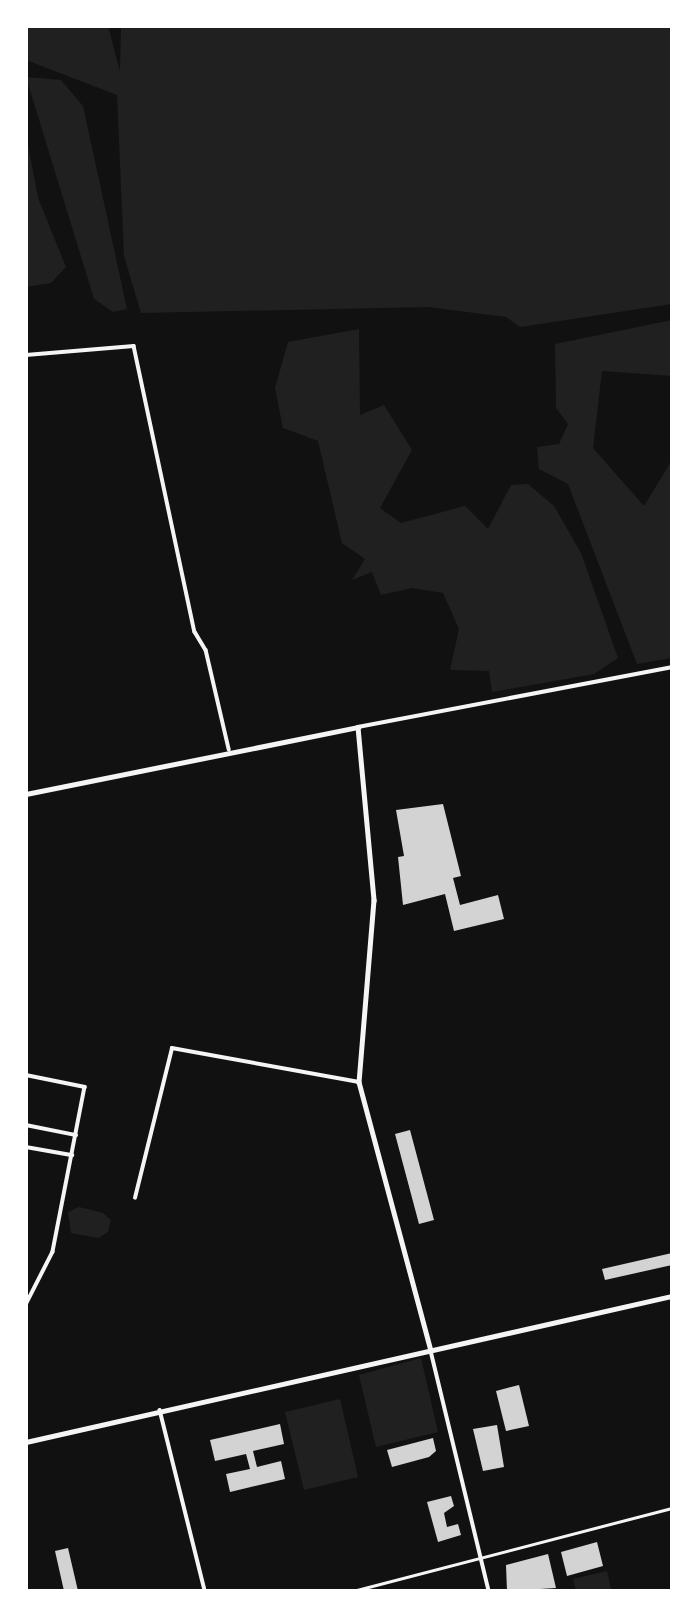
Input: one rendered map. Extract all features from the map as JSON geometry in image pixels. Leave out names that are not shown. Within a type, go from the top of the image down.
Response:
[{"type":"street","points":[[26,355],[131,342],[195,632],[206,650],[229,749]]},
{"type":"street","points":[[26,794],[229,749],[672,667]]},
{"type":"street","points":[[358,727],[374,900],[359,1082],[431,1351],[489,1591]]},
{"type":"street","points":[[135,1198],[172,1048],[359,1082]]},
{"type":"street","points":[[26,1075],[85,1087],[53,1252],[26,1305]]},
{"type":"street","points":[[26,1125],[76,1135]]},
{"type":"street","points":[[26,1147],[73,1155]]},
{"type":"street","points":[[26,1442],[672,1296]]},
{"type":"street","points":[[160,1410],[205,1591]]},
{"type":"street","points":[[353,1591],[672,1508]]},
{"type":"shaded area","points":[[26,26],[108,26],[120,71],[121,26],[672,26],[672,304],[520,327],[506,317],[428,307],[141,313],[124,256],[117,95],[26,60]]},
{"type":"shaded area","points":[[26,77],[61,80],[83,106],[127,309],[113,312],[94,299]]},
{"type":"shaded area","points":[[26,134],[38,198],[66,267],[51,283],[26,287]]},
{"type":"shaded area","points":[[672,320],[672,376],[602,371],[593,448],[644,506],[672,460],[672,658],[637,664],[568,484],[539,469],[537,447],[559,444],[568,424],[556,408],[555,344]]},
{"type":"shaded area","points":[[359,329],[360,415],[384,405],[412,450],[380,508],[401,523],[465,506],[488,529],[511,485],[528,484],[554,506],[581,553],[618,658],[594,674],[492,692],[489,671],[450,670],[459,629],[443,593],[412,588],[381,595],[372,572],[352,580],[365,559],[342,543],[318,441],[283,428],[275,388],[288,342]]},
{"type":"shaded area","points":[[79,1207],[103,1213],[111,1220],[108,1232],[98,1238],[71,1233],[68,1212]]},
{"type":"shaded area","points":[[421,1358],[438,1432],[376,1447],[359,1375]]},
{"type":"shaded area","points":[[340,1399],[358,1477],[304,1490],[285,1412]]},
{"type":"shaded area","points":[[607,1571],[611,1589],[576,1591],[573,1579]]},
{"type":"building","points":[[443,804],[461,876],[453,878],[460,905],[498,895],[504,919],[454,931],[445,894],[403,905],[398,857],[404,856],[396,810]]},
{"type":"building","points":[[410,1130],[434,1220],[419,1224],[395,1134]]},
{"type":"building","points":[[672,1253],[672,1265],[605,1280],[602,1269]]},
{"type":"building","points":[[519,1385],[529,1426],[506,1431],[496,1391]]},
{"type":"building","points":[[280,1424],[284,1444],[253,1451],[257,1467],[281,1461],[285,1479],[230,1492],[226,1474],[250,1469],[246,1454],[215,1461],[210,1440]]},
{"type":"building","points":[[497,1425],[504,1467],[483,1471],[473,1429]]},
{"type":"building","points":[[433,1438],[436,1451],[429,1457],[392,1467],[387,1450]]},
{"type":"building","points":[[451,1496],[454,1506],[444,1513],[447,1527],[458,1524],[461,1535],[438,1542],[427,1502]]},
{"type":"building","points":[[597,1542],[603,1566],[567,1576],[561,1552]]},
{"type":"building","points":[[68,1548],[78,1591],[64,1591],[55,1551]]},
{"type":"building","points":[[548,1554],[556,1588],[507,1591],[506,1565]]}]
